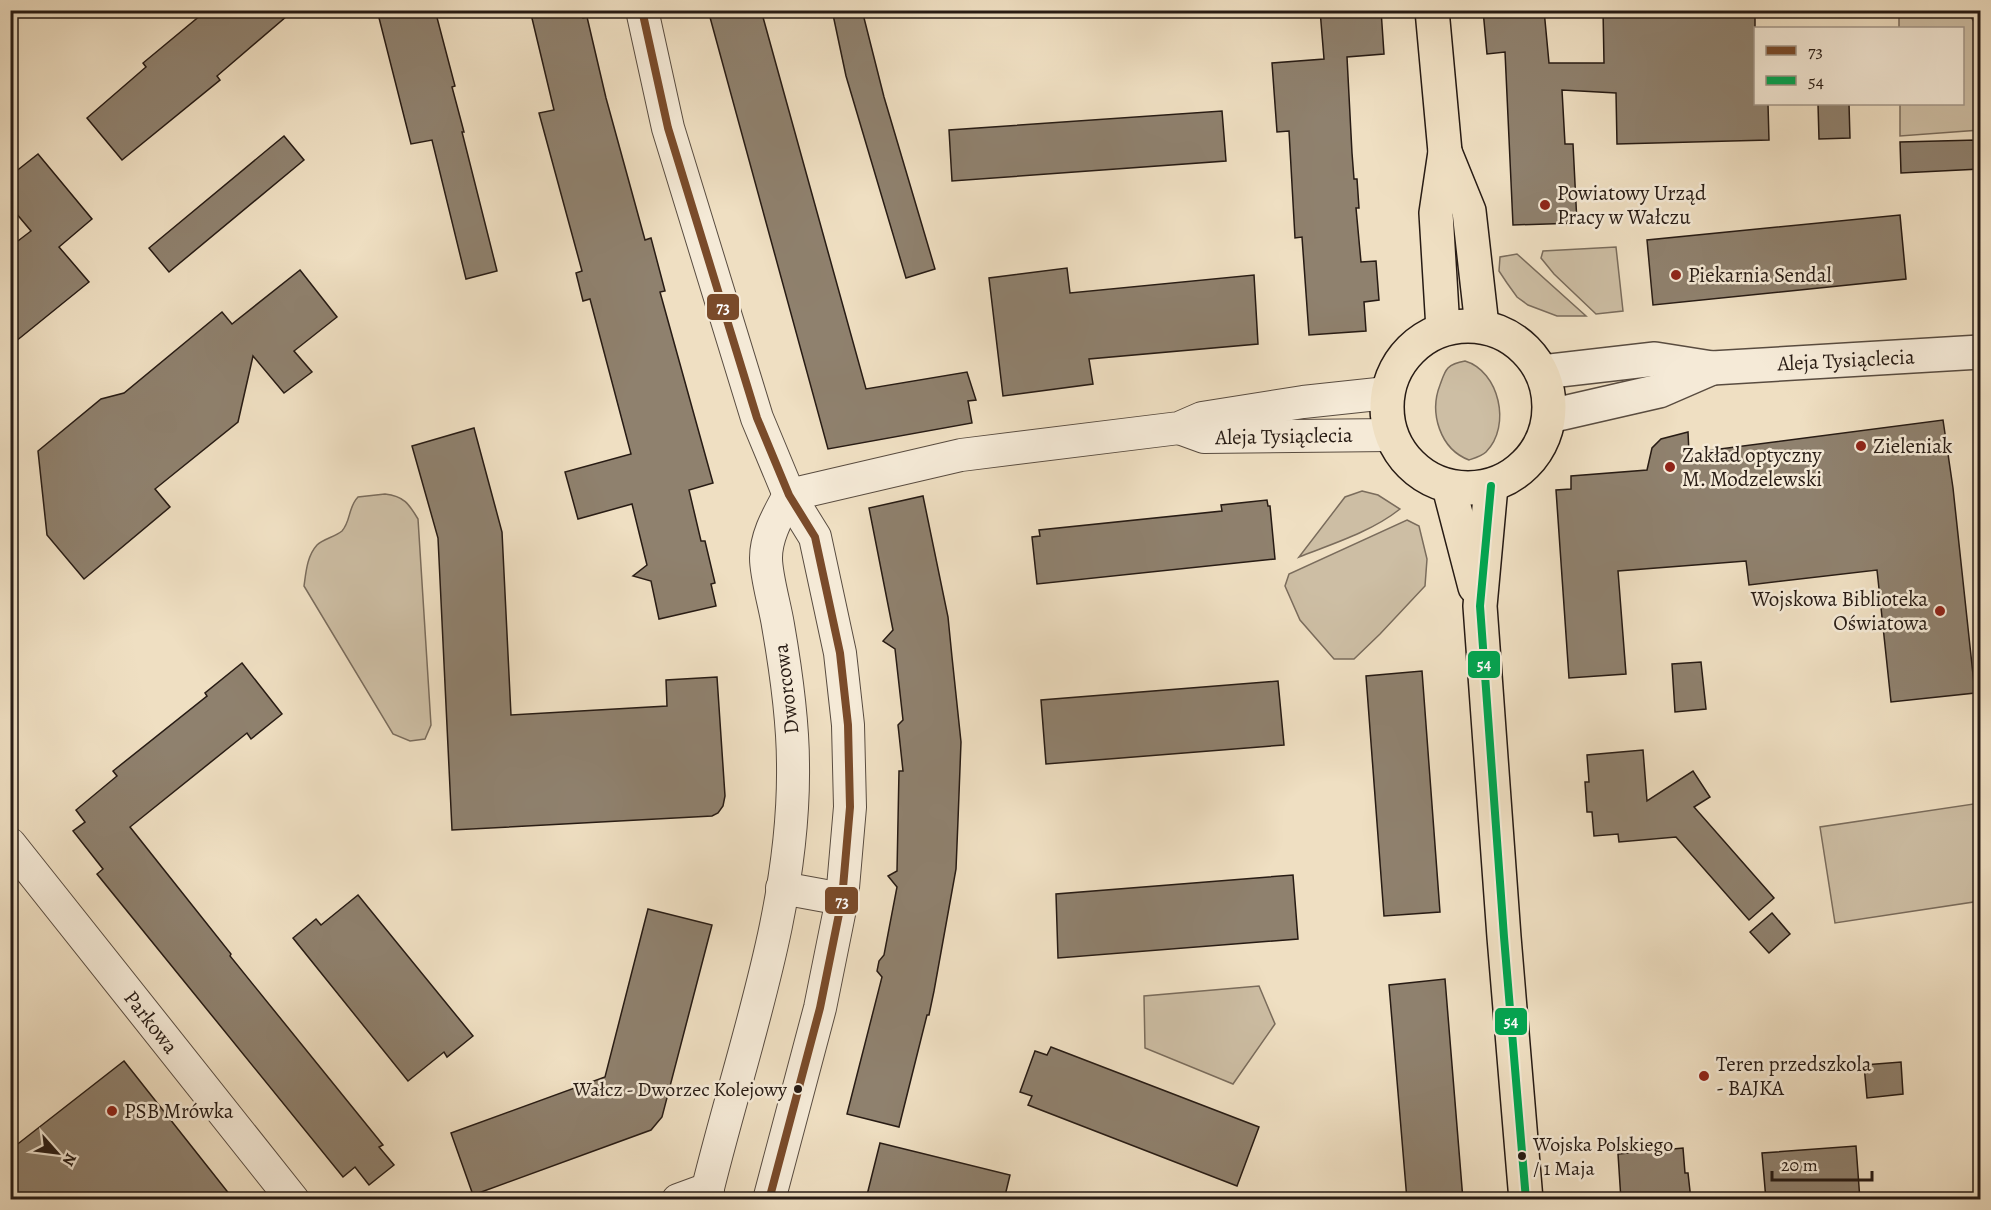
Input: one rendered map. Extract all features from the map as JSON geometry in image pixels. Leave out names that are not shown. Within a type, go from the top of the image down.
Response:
[{"type":"main road","points":[[1432,10],[1445,152],[1436,213],[1443,329]]},
{"type":"main road","points":[[1445,152],[1469,211],[1482,326]]},
{"type":"main road","points":[[1482,326],[1507,335],[1527,351],[1542,372],[1549,394],[1550,416],[1540,446],[1519,471],[1491,486],[1470,490],[1449,487],[1424,477],[1404,459],[1390,435],[1386,414],[1387,393],[1397,365],[1417,343],[1443,329],[1482,326]]},
{"type":"main road","points":[[1491,486],[1480,606],[1526,1200]]},
{"type":"main road","points":[[1449,487],[1480,606]]},
{"type":"street","points":[[642,10],[668,128],[757,418],[789,495],[815,537],[840,653],[848,725],[850,807],[842,899],[820,1008],[769,1200]]},
{"type":"street","name":"Aleja Tysiąclecia","points":[[1542,372],[1655,359],[1712,368],[1980,352]]},
{"type":"street","name":"Aleja Tysiąclecia","points":[[1550,416],[1659,391],[1712,368]]},
{"type":"street","name":"Aleja Tysiąclecia","points":[[789,495],[961,455],[1179,428],[1202,418],[1303,402],[1387,393]]},
{"type":"street","name":"Aleja Tysiąclecia","points":[[1179,428],[1204,437],[1390,435]]},
{"type":"street","name":"Dworcowa","points":[[707,1194],[761,990],[783,888],[794,765],[781,639],[766,557],[773,524],[789,495]]},
{"type":"street","name":"Parkowa","points":[[10,844],[293,1200]]},
{"type":"street","points":[[783,888],[842,899]]},
{"type":"street","points":[[678,1200],[707,1194]]},
{"type":"shaded area","points":[[1899,11],[1967,11],[1980,31],[1980,130],[1900,136],[1900,105],[1964,105],[1964,27],[1899,27]]},
{"type":"shaded area","points":[[1616,247],[1623,311],[1596,314],[1554,274],[1541,258],[1543,251]]},
{"type":"shaded area","points":[[1517,254],[1586,316],[1557,316],[1528,305],[1517,297],[1499,271],[1500,257]]},
{"type":"shaded area","points":[[1465,361],[1477,367],[1486,376],[1498,400],[1500,414],[1494,441],[1484,453],[1469,460],[1459,455],[1444,439],[1436,407],[1444,374],[1454,364]]},
{"type":"shaded area","points":[[1362,491],[1378,495],[1400,509],[1364,531],[1299,557],[1345,497]]},
{"type":"shaded area","points":[[385,494],[405,502],[418,519],[431,725],[425,739],[410,741],[393,734],[304,586],[307,564],[314,549],[320,543],[342,531],[358,497]]},
{"type":"shaded area","points":[[1407,520],[1419,526],[1427,559],[1425,586],[1354,659],[1334,659],[1300,620],[1285,586],[1289,574]]},
{"type":"shaded area","points":[[1980,803],[1980,901],[1835,923],[1820,827]]},
{"type":"shaded area","points":[[1259,986],[1275,1024],[1233,1084],[1145,1048],[1144,996]]},
{"type":"building","points":[[207,10],[294,10],[217,76],[220,80],[122,160],[87,118],[146,67],[143,63]]},
{"type":"building","points":[[377,10],[435,10],[455,86],[452,87],[464,132],[462,132],[497,271],[466,279],[432,140],[411,144]]},
{"type":"building","points":[[530,10],[581,10],[583,18],[587,17],[606,98],[645,240],[651,238],[665,291],[660,292],[713,483],[689,490],[701,541],[705,541],[715,583],[711,584],[716,606],[659,619],[651,581],[633,576],[647,565],[632,504],[578,519],[565,472],[631,454],[590,299],[583,301],[576,273],[582,271],[539,113],[554,110]]},
{"type":"building","points":[[708,10],[761,10],[866,389],[967,372],[976,400],[968,401],[972,423],[828,449]]},
{"type":"building","points":[[832,10],[862,10],[884,97],[935,269],[906,278],[846,76]]},
{"type":"building","points":[[1320,10],[1381,10],[1384,54],[1347,57],[1361,262],[1376,261],[1379,300],[1364,302],[1366,331],[1309,335],[1302,237],[1295,238],[1289,131],[1277,132],[1272,63],[1324,59]]},
{"type":"building","points":[[1483,10],[1544,10],[1549,63],[1604,63],[1603,10],[1755,10],[1754,105],[1768,105],[1769,140],[1617,144],[1616,93],[1562,90],[1565,144],[1573,144],[1577,223],[1513,225],[1505,52],[1487,54]]},
{"type":"building","points":[[1818,105],[1849,105],[1850,138],[1819,139]]},
{"type":"building","points":[[1222,111],[1226,161],[952,181],[949,130]]},
{"type":"building","points":[[284,136],[304,160],[169,272],[149,248]]},
{"type":"building","points":[[1977,140],[1980,169],[1901,173],[1900,142]]},
{"type":"building","points":[[38,154],[92,219],[59,247],[89,282],[10,346],[10,247],[31,231],[10,206],[10,176]]},
{"type":"building","points":[[1900,215],[1906,279],[1653,305],[1647,240]]},
{"type":"building","points":[[1067,268],[1070,293],[1254,275],[1258,344],[1089,359],[1093,384],[1003,396],[989,278]]},
{"type":"building","points":[[300,270],[337,317],[294,351],[312,372],[284,393],[253,356],[238,422],[155,489],[170,507],[84,579],[47,535],[38,451],[101,399],[124,393],[222,312],[232,324]]},
{"type":"building","points":[[1943,420],[1953,488],[1975,693],[1891,702],[1877,570],[1749,585],[1746,561],[1618,571],[1626,674],[1569,678],[1556,490],[1571,489],[1571,476],[1647,470],[1652,448],[1661,439],[1688,432],[1689,453]]},
{"type":"building","points":[[474,428],[502,532],[511,715],[667,706],[666,680],[717,677],[725,796],[723,806],[718,813],[712,816],[452,830],[438,538],[412,446]]},
{"type":"building","points":[[923,496],[948,617],[961,742],[956,869],[929,1015],[927,1015],[899,1127],[847,1114],[882,977],[877,971],[879,961],[884,955],[897,887],[888,876],[897,871],[899,771],[903,771],[898,725],[903,720],[895,649],[883,641],[893,630],[869,508]]},
{"type":"building","points":[[1267,500],[1270,506],[1275,559],[1037,584],[1032,537],[1040,536],[1039,530],[1222,511],[1221,505]]},
{"type":"building","points":[[1701,662],[1706,709],[1675,712],[1672,664]]},
{"type":"building","points":[[242,663],[282,714],[251,739],[247,733],[130,827],[231,954],[230,956],[383,1145],[379,1147],[394,1165],[369,1185],[355,1167],[343,1177],[97,874],[103,869],[73,831],[85,822],[76,810],[117,776],[113,771],[207,696],[205,693]]},
{"type":"building","points":[[1422,671],[1440,912],[1384,916],[1366,676]]},
{"type":"building","points":[[1278,681],[1284,745],[1046,764],[1041,700]]},
{"type":"building","points":[[1643,750],[1647,801],[1693,771],[1710,797],[1694,807],[1774,898],[1749,920],[1676,837],[1619,842],[1618,834],[1594,836],[1592,812],[1587,812],[1585,782],[1589,782],[1587,755]]},
{"type":"building","points":[[1293,875],[1298,939],[1058,958],[1056,894]]},
{"type":"building","points":[[358,895],[473,1036],[447,1057],[444,1052],[408,1081],[293,938],[316,919],[321,925]]},
{"type":"building","points":[[648,909],[712,925],[662,1117],[651,1130],[473,1195],[451,1133],[605,1077]]},
{"type":"building","points":[[1772,913],[1790,934],[1769,953],[1750,932]]},
{"type":"building","points":[[1445,979],[1463,1200],[1407,1200],[1389,985]]},
{"type":"building","points":[[1051,1047],[1259,1127],[1237,1186],[1028,1105],[1032,1096],[1020,1092],[1035,1051],[1047,1055]]},
{"type":"building","name":"PSB Mrówka","points":[[124,1061],[234,1200],[10,1200],[10,1150]]},
{"type":"building","points":[[1901,1062],[1903,1094],[1867,1098],[1864,1065]]},
{"type":"building","points":[[880,1143],[1010,1175],[1004,1200],[886,1200],[867,1195]]},
{"type":"building","points":[[1856,1146],[1860,1200],[1766,1200],[1762,1153]]},
{"type":"building","points":[[1683,1148],[1685,1173],[1688,1173],[1691,1200],[1621,1200],[1618,1154]]},
{"type":"transit line","name":"73","points":[[642,10],[668,128],[757,418],[789,495],[815,537],[840,653],[848,725],[850,807],[842,899],[820,1008],[769,1200]]},
{"type":"transit line","name":"54","points":[[1491,486],[1480,606],[1526,1200]]},
{"type":"place","name":"Powiatowy Urząd Pracy w Wałczu","points":[[1545,205]]},
{"type":"place","name":"Piekarnia Sendal","points":[[1676,275]]},
{"type":"place","name":"Zieleniak","points":[[1861,446]]},
{"type":"place","name":"Zakład optyczny M. Modzelewski","points":[[1670,467]]},
{"type":"place","name":"Wojskowa Biblioteka Oświatowa","points":[[1940,611]]},
{"type":"place","name":"Teren przedszkola - BAJKA","points":[[1704,1076]]},
{"type":"place","name":"Wałcz - Dworzec Kolejowy","points":[[798,1089]]},
{"type":"place","name":"PSB Mrówka","points":[[112,1111]]},
{"type":"place","name":"Wojska Polskiego / 1 Maja","points":[[1522,1156]]}]
